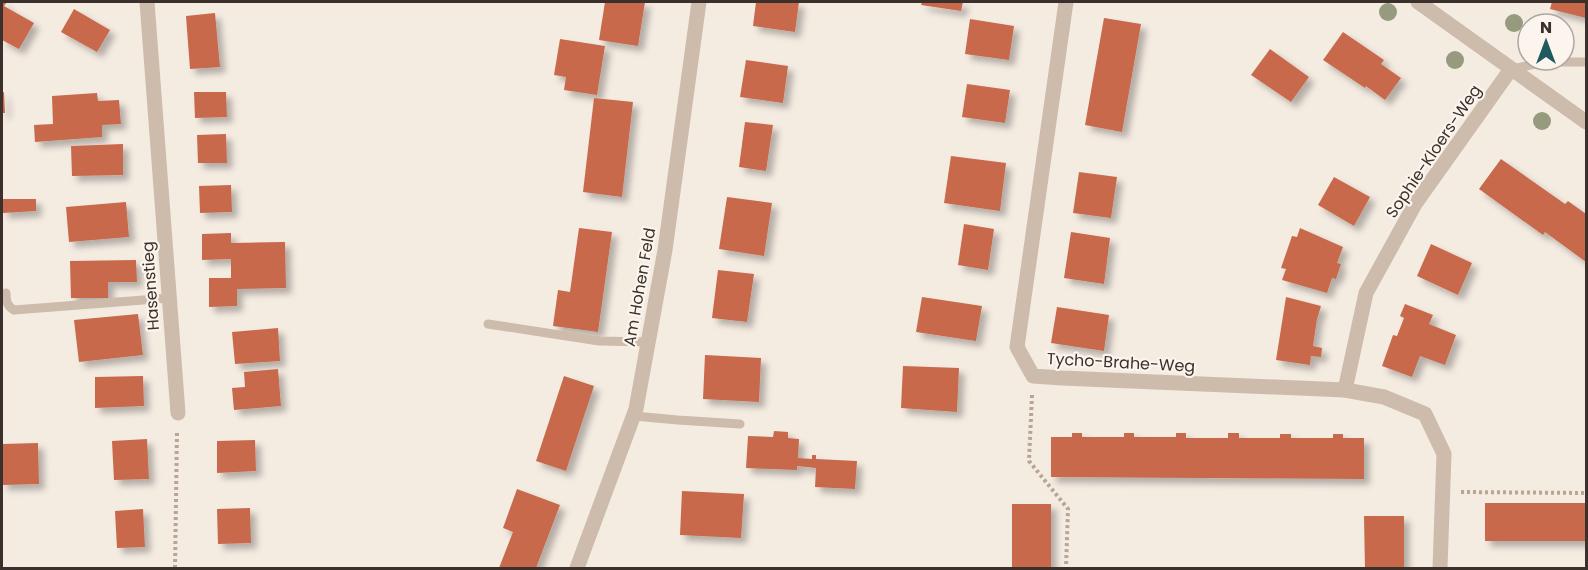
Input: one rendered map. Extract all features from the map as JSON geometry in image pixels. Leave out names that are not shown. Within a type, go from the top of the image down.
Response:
[{"type":"street","name":"Hasenstieg","points":[[147,2],[178,413]]},
{"type":"street","name":"Am Hohen Feld","points":[[577,568],[634,416],[665,250],[699,2]]},
{"type":"street","name":"Tycho-Brahe-Weg","points":[[1066,2],[1017,346],[1033,376],[1345,390],[1384,397],[1425,414],[1444,453],[1440,568]]},
{"type":"street","points":[[1418,2],[1587,122]]},
{"type":"street","name":"Sophie-Kloers-Weg","points":[[1345,390],[1366,293],[1415,204],[1511,69]]},
{"type":"lane","points":[[1511,69],[1545,62],[1587,62]]},
{"type":"lane","points":[[6,293],[6,302],[14,310],[169,298]]},
{"type":"lane","points":[[488,324],[599,341],[648,342]]},
{"type":"lane","points":[[634,416],[740,424]]},
{"type":"path","points":[[1033,376],[1029,461],[1068,509],[1066,568]]},
{"type":"path","points":[[175,568],[178,413]]},
{"type":"path","points":[[1442,492],[1587,493]]},
{"type":"building","points":[[2,2],[7,2],[4,6],[34,23],[19,49],[2,40]]},
{"type":"building","points":[[605,2],[645,2],[638,46],[599,40]]},
{"type":"building","points":[[756,2],[799,2],[795,32],[753,26]]},
{"type":"building","points":[[922,2],[963,2],[961,11],[921,5]]},
{"type":"building","points":[[1552,2],[1586,2],[1586,18],[1576,16],[1576,12],[1550,9]]},
{"type":"building","points":[[74,9],[110,30],[97,52],[61,32]]},
{"type":"building","points":[[215,13],[220,67],[190,69],[186,16]]},
{"type":"building","points":[[1104,18],[1141,24],[1122,132],[1085,125]]},
{"type":"building","points":[[970,19],[1014,26],[1009,60],[965,54]]},
{"type":"building","points":[[1343,32],[1384,60],[1381,64],[1401,78],[1385,100],[1323,60]]},
{"type":"building","points":[[560,39],[605,46],[597,95],[564,90],[566,77],[554,75]]},
{"type":"building","points":[[1270,49],[1309,77],[1291,102],[1251,75]]},
{"type":"building","points":[[746,60],[788,66],[783,103],[740,97]]},
{"type":"building","points":[[967,84],[1010,90],[1005,123],[962,117]]},
{"type":"building","points":[[4,92],[5,113],[2,113],[2,93]]},
{"type":"building","points":[[194,92],[226,92],[227,117],[195,118]]},
{"type":"building","points":[[97,93],[98,101],[119,100],[121,124],[102,125],[102,137],[35,142],[34,125],[53,124],[52,96]]},
{"type":"building","points":[[594,98],[633,102],[622,197],[583,192]]},
{"type":"building","points":[[745,122],[773,125],[766,171],[739,167]]},
{"type":"building","points":[[226,134],[227,163],[198,163],[197,135]]},
{"type":"building","points":[[123,144],[123,175],[72,176],[71,146]]},
{"type":"building","points":[[951,156],[1006,163],[1000,211],[944,203]]},
{"type":"building","points":[[1501,159],[1565,204],[1568,201],[1586,214],[1586,262],[1545,232],[1543,235],[1479,189]]},
{"type":"building","points":[[1079,172],[1117,177],[1111,218],[1073,213]]},
{"type":"building","points":[[1334,177],[1370,197],[1354,226],[1318,205]]},
{"type":"building","points":[[231,185],[232,212],[200,213],[199,186]]},
{"type":"building","points":[[727,197],[772,203],[764,256],[719,249]]},
{"type":"building","points":[[2,199],[36,199],[36,211],[3,213]]},
{"type":"building","points":[[126,202],[129,237],[69,242],[66,207]]},
{"type":"building","points":[[964,224],[994,229],[988,270],[958,265]]},
{"type":"building","points":[[579,228],[612,232],[598,332],[553,326],[558,290],[570,292]]},
{"type":"building","points":[[1300,228],[1343,247],[1337,263],[1341,264],[1336,279],[1332,278],[1327,293],[1282,280],[1286,269],[1281,268],[1292,236],[1297,237]]},
{"type":"building","points":[[1071,232],[1110,238],[1104,284],[1064,278]]},
{"type":"building","points":[[231,233],[231,243],[285,242],[286,288],[237,289],[237,306],[209,307],[209,278],[231,278],[231,259],[202,260],[202,234]]},
{"type":"building","points":[[1431,244],[1472,263],[1458,295],[1417,276]]},
{"type":"building","points":[[136,260],[137,282],[108,282],[108,298],[71,298],[70,261]]},
{"type":"building","points":[[718,270],[754,274],[747,322],[712,318]]},
{"type":"building","points":[[922,297],[982,306],[976,341],[916,332]]},
{"type":"building","points":[[1286,297],[1321,306],[1313,346],[1322,348],[1321,357],[1311,356],[1310,365],[1276,360]]},
{"type":"building","points":[[1405,304],[1433,315],[1429,324],[1456,335],[1445,365],[1420,356],[1412,377],[1382,366],[1393,335],[1397,336],[1404,318],[1400,316]]},
{"type":"building","points":[[1057,307],[1109,315],[1104,351],[1051,343]]},
{"type":"building","points":[[138,314],[143,355],[79,362],[74,320]]},
{"type":"building","points":[[278,328],[280,361],[235,364],[232,332]]},
{"type":"building","points":[[705,355],[761,358],[759,402],[703,399]]},
{"type":"building","points":[[903,366],[959,368],[957,412],[901,408]]},
{"type":"building","points":[[278,369],[281,406],[234,410],[232,388],[245,387],[244,372]]},
{"type":"building","points":[[143,376],[144,406],[95,408],[95,377]]},
{"type":"building","points":[[564,376],[594,386],[566,471],[536,461]]},
{"type":"building","points":[[774,431],[788,432],[788,438],[799,439],[798,458],[812,459],[812,455],[816,455],[816,459],[857,461],[855,489],[815,487],[816,468],[797,466],[797,470],[746,468],[748,436],[773,437]]},
{"type":"building","points":[[1072,433],[1082,433],[1082,437],[1124,437],[1124,433],[1134,433],[1134,437],[1176,437],[1176,433],[1186,433],[1186,438],[1228,438],[1228,433],[1239,433],[1239,438],[1280,438],[1280,434],[1291,434],[1291,438],[1333,438],[1333,434],[1343,434],[1343,438],[1364,438],[1364,479],[1051,477],[1051,437],[1072,437]]},
{"type":"building","points":[[147,439],[149,479],[114,480],[112,441]]},
{"type":"building","points":[[255,440],[256,471],[217,473],[217,441]]},
{"type":"building","points":[[38,443],[39,484],[2,485],[2,444]]},
{"type":"building","points":[[517,489],[560,505],[536,568],[499,568],[513,532],[503,528]]},
{"type":"building","points":[[682,491],[744,494],[741,538],[680,535]]},
{"type":"building","points":[[1485,503],[1586,503],[1586,541],[1485,541]]},
{"type":"building","points":[[1012,504],[1051,504],[1051,568],[1012,568]]},
{"type":"building","points":[[250,508],[251,543],[218,544],[217,509]]},
{"type":"building","points":[[143,509],[145,547],[117,548],[115,511]]},
{"type":"building","points":[[1364,516],[1404,516],[1404,568],[1365,568]]}]
